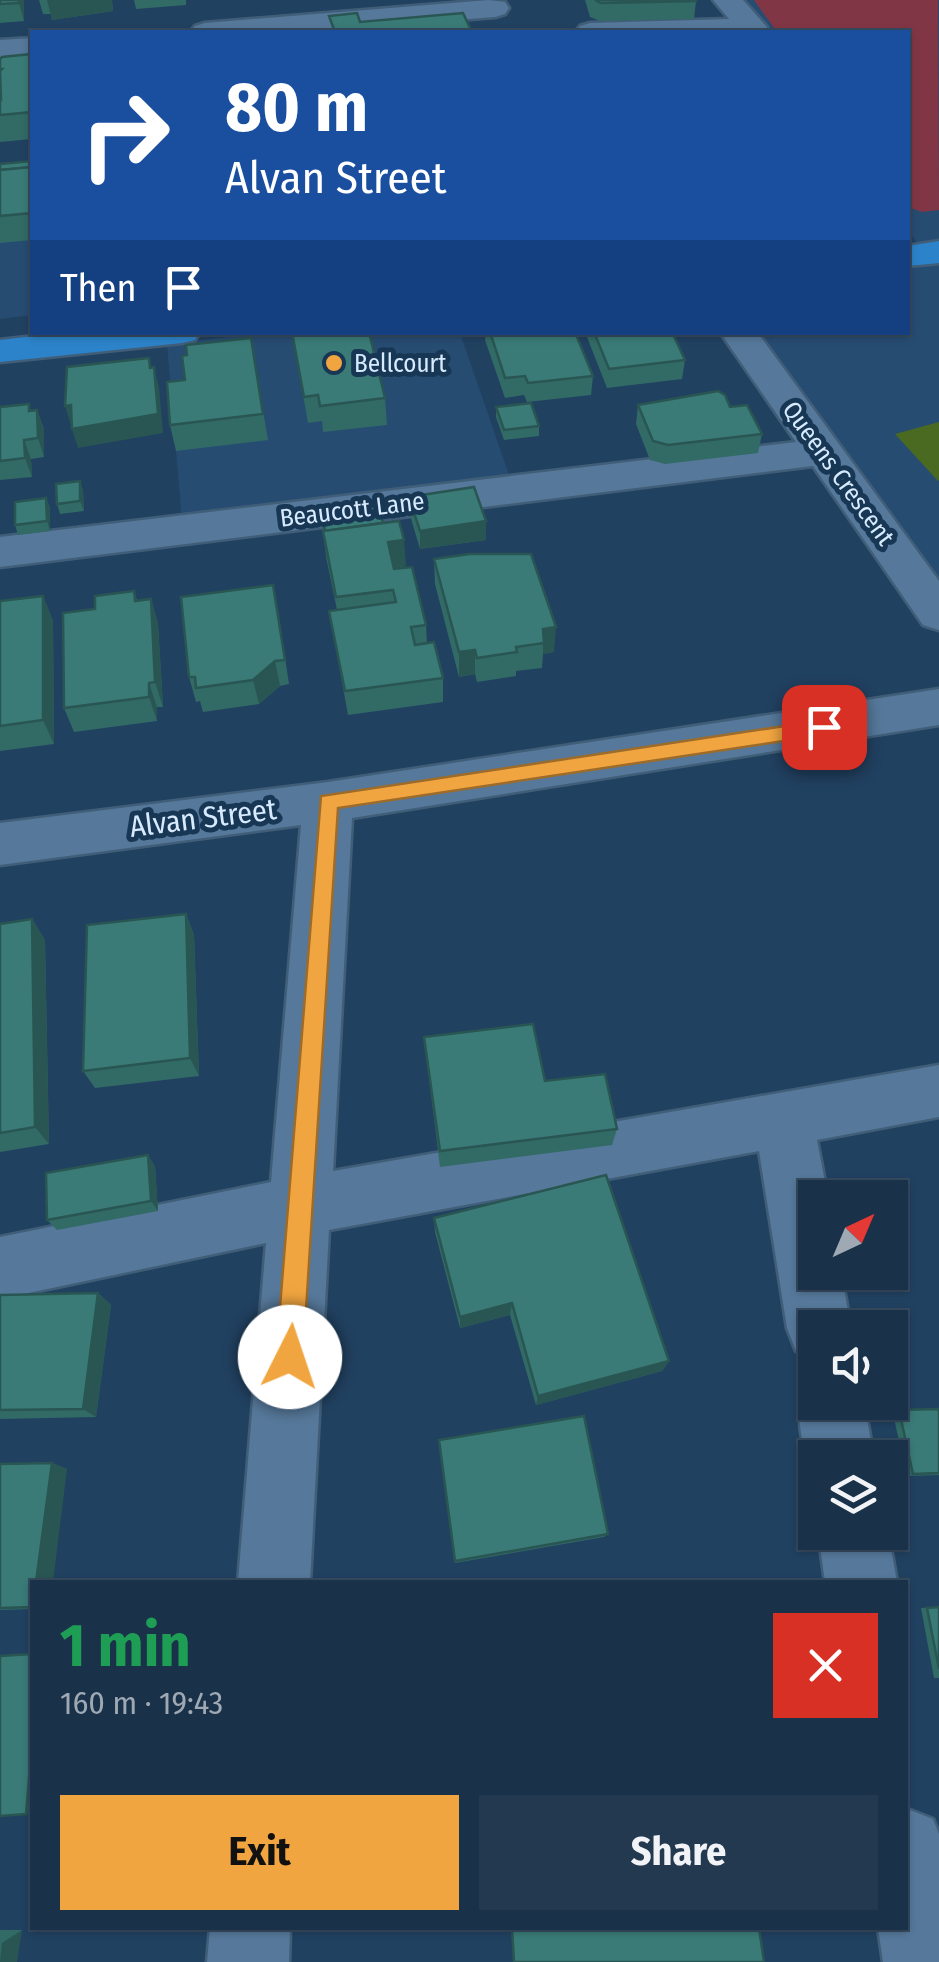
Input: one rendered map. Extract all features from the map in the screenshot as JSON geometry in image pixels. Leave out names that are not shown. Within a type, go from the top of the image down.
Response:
[{"type":"main road","points":[[910,234],[939,231]]},
{"type":"main road","points":[[910,256],[939,252]]},
{"type":"main road","points":[[0,328],[30,324]]},
{"type":"main road","points":[[0,352],[155,335]]},
{"type":"street","points":[[655,30],[753,27],[728,0]]},
{"type":"street","points":[[238,30],[499,14]]},
{"type":"street","points":[[0,50],[30,47]]},
{"type":"street","name":"Queens Crescent","points":[[740,335],[939,614]]},
{"type":"street","name":"Beaucott Lane","points":[[0,552],[824,452]]},
{"type":"street","name":"Alvan Street","points":[[0,844],[328,802],[939,707]]},
{"type":"street","points":[[274,1580],[328,802]]},
{"type":"street","points":[[0,1268],[300,1206],[939,1090]]},
{"type":"street","points":[[784,1119],[816,1310]]},
{"type":"street","points":[[856,1550],[861,1580]]},
{"type":"street","points":[[908,1865],[924,1962]]},
{"type":"street","points":[[248,1962],[250,1930]]},
{"type":"shaded area","points":[[744,0],[939,0],[939,611],[743,335],[910,335],[910,265],[932,262],[910,234],[910,30],[766,30]]},
{"type":"shaded area","points":[[754,0],[938,0],[939,210],[922,212],[910,208],[910,30],[776,30]]},
{"type":"shaded area","points":[[30,169],[30,315],[0,319],[0,172]]},
{"type":"shaded area","points":[[246,335],[461,335],[511,481],[182,520],[167,344]]},
{"type":"shaded area","points":[[939,422],[939,480],[938,481],[895,434]]},
{"type":"building","points":[[0,0],[19,0],[19,3],[0,4]]},
{"type":"building","points":[[595,0],[696,0],[696,1],[601,3]]},
{"type":"building","points":[[357,13],[360,22],[463,13],[471,30],[334,30],[329,16]]},
{"type":"building","points":[[30,54],[30,112],[0,115],[2,57]]},
{"type":"building","points":[[30,161],[30,167],[0,170],[0,164]]},
{"type":"building","points":[[30,167],[30,213],[0,216],[0,170]]},
{"type":"building","points":[[293,335],[370,335],[385,398],[320,406],[318,395],[304,397]]},
{"type":"building","points":[[491,335],[576,335],[593,376],[528,383],[525,376],[505,378]]},
{"type":"building","points":[[595,335],[673,335],[685,360],[609,369]]},
{"type":"building","points":[[251,338],[263,414],[170,425],[167,382],[185,380],[182,356],[187,355],[186,345]]},
{"type":"building","points":[[149,358],[150,368],[154,367],[158,414],[72,429],[71,405],[65,406],[67,367]]},
{"type":"building","points":[[718,391],[725,395],[730,407],[747,405],[762,434],[668,445],[653,441],[638,405]]},
{"type":"building","points":[[531,403],[539,426],[504,430],[496,407]]},
{"type":"building","points":[[29,404],[29,411],[37,410],[38,438],[24,440],[25,458],[0,461],[0,407]]},
{"type":"building","points":[[80,481],[80,501],[57,504],[56,484]]},
{"type":"building","points":[[474,487],[486,521],[420,531],[409,497]]},
{"type":"building","points":[[46,498],[47,521],[15,525],[15,502]]},
{"type":"building","points":[[379,509],[383,523],[325,531],[322,517]]},
{"type":"building","points":[[399,521],[404,540],[388,542],[394,569],[412,567],[426,625],[411,627],[415,645],[434,642],[443,678],[345,691],[329,611],[396,602],[393,590],[336,597],[323,531]]},
{"type":"building","points":[[470,554],[531,554],[556,627],[543,629],[544,643],[477,658],[475,650],[459,652],[434,559]]},
{"type":"building","points":[[273,585],[285,660],[275,661],[253,680],[196,688],[195,677],[189,677],[181,597]]},
{"type":"building","points":[[134,591],[135,601],[151,599],[155,682],[149,683],[149,697],[64,708],[63,613],[95,609],[95,596]]},
{"type":"building","points":[[43,596],[43,720],[0,726],[0,601]]},
{"type":"building","points":[[186,914],[190,1058],[83,1071],[87,925]]},
{"type":"building","points":[[32,919],[35,1127],[0,1133],[0,924]]},
{"type":"building","points":[[533,1024],[545,1081],[605,1074],[617,1129],[440,1151],[424,1037]]},
{"type":"building","points":[[148,1155],[151,1201],[47,1220],[46,1173]]},
{"type":"building","points":[[606,1175],[669,1361],[538,1396],[512,1303],[460,1317],[434,1218]]},
{"type":"building","points":[[98,1293],[83,1409],[0,1410],[0,1295]]},
{"type":"building","points":[[939,1409],[939,1473],[913,1474],[901,1420],[908,1420],[908,1410]]},
{"type":"building","points":[[584,1416],[608,1534],[455,1561],[439,1440]]},
{"type":"building","points":[[52,1463],[36,1580],[30,1580],[30,1607],[0,1608],[0,1464]]},
{"type":"building","points":[[939,1607],[939,1669],[927,1608]]},
{"type":"building","points":[[30,1654],[26,1814],[0,1816],[0,1656]]},
{"type":"building","points":[[512,1930],[759,1930],[764,1962],[514,1962]]},
{"type":"place","name":"Bellcourt","points":[[334,363]]},
{"type":"route","points":[[290,1357],[328,802],[824,727]]}]
